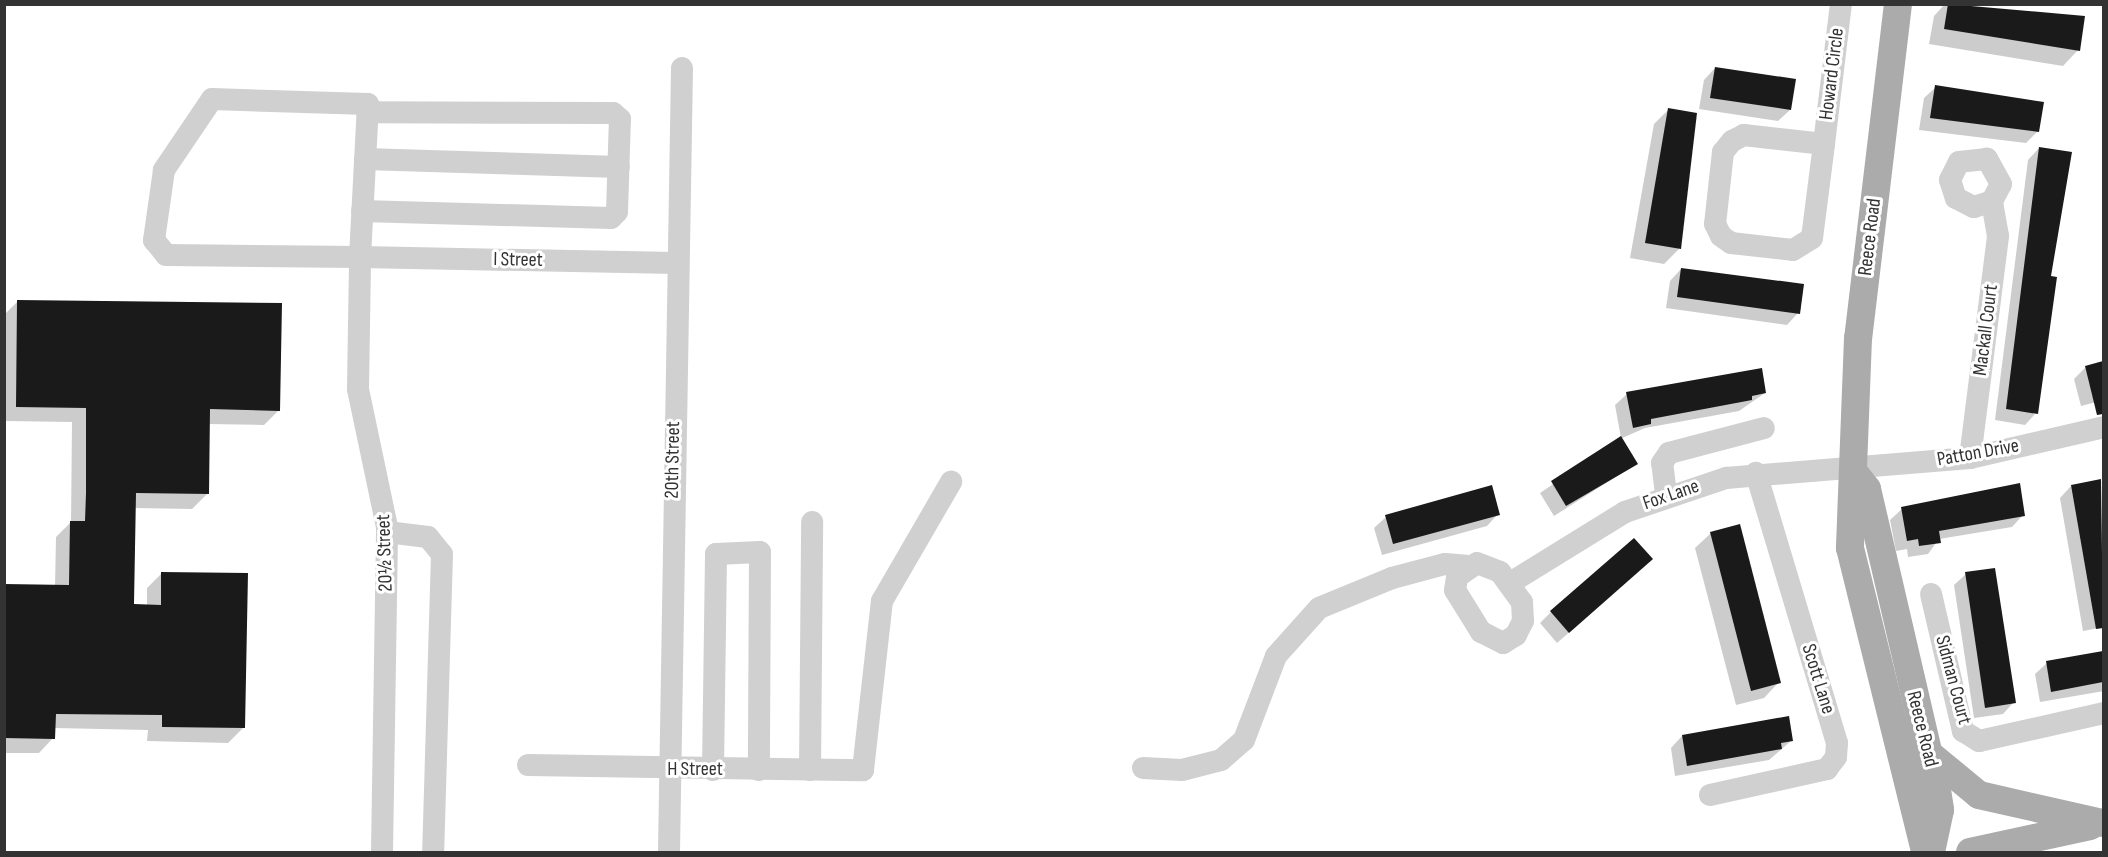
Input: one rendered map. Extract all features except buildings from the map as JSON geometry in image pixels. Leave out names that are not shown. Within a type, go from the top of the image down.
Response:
[{"type":"main road","name":"Reece Road","points":[[1898,4],[1858,338],[1851,470],[1850,548],[1925,852]]},
{"type":"main road","name":"Reece Road","points":[[1851,470],[1867,489],[1941,810],[1931,852]]},
{"type":"main road","points":[[1928,753],[1979,795],[2103,823]]},
{"type":"main road","points":[[1970,852],[2103,823]]},
{"type":"street","name":"Howard Circle","points":[[1824,144],[1744,135],[1732,141],[1723,152],[1715,224],[1721,236],[1731,243],[1804,247],[1812,238],[1824,144],[1841,4]]},
{"type":"street","name":"20th Street","points":[[669,852],[676,263],[682,68]]},
{"type":"street","name":"I Street","points":[[367,112],[368,104],[212,99],[164,170],[154,240],[166,255],[676,263]]},
{"type":"street","name":"20½ Street","points":[[367,112],[360,257],[362,425],[387,532],[382,852]]},
{"type":"street","points":[[362,211],[611,218],[617,212],[620,119],[613,113],[367,112]]},
{"type":"street","points":[[365,159],[619,167]]},
{"type":"street","name":"Mackall Court","points":[[1970,458],[1998,236],[1992,201]]},
{"type":"street","name":"Patton Drive","points":[[1851,470],[1970,458],[2103,427]]},
{"type":"street","points":[[1666,494],[1662,463],[1669,453],[1764,428]]},
{"type":"street","name":"Fox Lane","points":[[1510,583],[1558,550],[1666,494],[1756,473],[1851,470]]},
{"type":"street","name":"Scott Lane","points":[[1710,795],[1827,769],[1836,757],[1837,743],[1756,473]]},
{"type":"street","name":"H Street","points":[[528,765],[669,770],[863,770],[882,601],[951,482]]},
{"type":"street","points":[[810,770],[812,522]]},
{"type":"street","points":[[387,532],[428,537],[442,554],[433,852]]},
{"type":"street","points":[[713,770],[716,554],[760,552],[759,770]]},
{"type":"street","points":[[1143,768],[1182,770],[1221,760],[1244,740],[1276,656],[1305,620],[1335,598],[1445,564],[1488,565],[1510,583],[1522,602],[1522,621],[1509,639],[1490,640],[1455,590],[1466,566]]},
{"type":"street","name":"Sidman Court","points":[[1931,594],[1963,731],[1980,741],[2103,713]]}]
